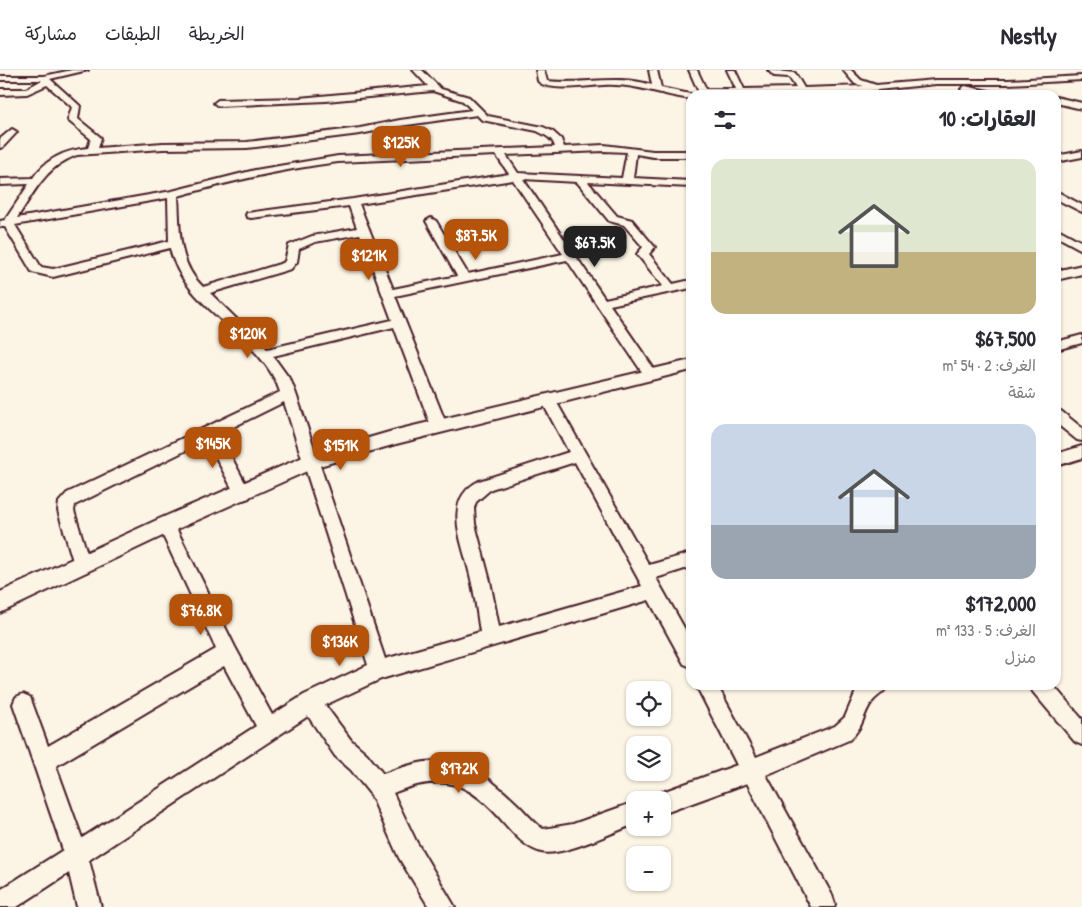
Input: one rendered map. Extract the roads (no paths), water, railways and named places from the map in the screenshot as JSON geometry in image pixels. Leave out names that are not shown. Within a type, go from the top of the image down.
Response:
[{"type":"main road","points":[[1061,275],[1082,270]]},
{"type":"main road","points":[[0,603],[166,525],[243,494],[310,462],[439,426],[686,366]]},
{"type":"street","points":[[0,92],[27,91],[46,80],[84,70]]},
{"type":"street","points":[[417,70],[434,88],[442,93],[461,96],[485,118],[530,127],[549,133],[558,141],[560,150]]},
{"type":"street","points":[[540,70],[542,82],[552,84],[640,83],[664,92],[686,95]]},
{"type":"street","points":[[654,70],[657,88]]},
{"type":"street","points":[[693,70],[702,90]]},
{"type":"street","points":[[731,70],[741,90]]},
{"type":"street","points":[[772,70],[777,74],[792,75],[801,90],[848,90],[936,82],[1008,82],[1082,78]]},
{"type":"street","points":[[847,70],[858,82],[876,87]]},
{"type":"street","points":[[616,72],[619,82]]},
{"type":"street","points":[[920,75],[936,82],[972,90]]},
{"type":"street","points":[[0,78],[46,80],[76,106],[73,120],[95,136],[96,141],[92,151]]},
{"type":"street","points":[[218,103],[306,101],[434,88]]},
{"type":"street","points":[[1061,101],[1082,106]]},
{"type":"street","points":[[4,223],[44,170],[60,158],[75,152],[163,146],[248,145],[360,131],[400,123],[479,112]]},
{"type":"street","points":[[0,145],[12,132]]},
{"type":"street","points":[[4,223],[173,194],[239,176],[304,163],[406,156],[613,148],[666,155],[686,154]]},
{"type":"street","points":[[627,181],[632,150]]},
{"type":"street","points":[[499,152],[651,375]]},
{"type":"street","points":[[1061,158],[1082,154]]},
{"type":"street","points":[[251,215],[353,202],[516,176],[686,184]]},
{"type":"street","points":[[2,178],[36,181]]},
{"type":"street","points":[[580,179],[613,219],[628,222],[650,247],[642,254],[672,288]]},
{"type":"street","points":[[173,194],[176,243],[180,263],[193,284],[264,354],[284,381],[380,670]]},
{"type":"street","points":[[1061,197],[1082,209]]},
{"type":"street","points":[[353,202],[439,426]]},
{"type":"street","points":[[431,221],[464,278]]},
{"type":"street","points":[[4,223],[36,269],[44,272],[53,273],[105,262],[176,243]]},
{"type":"street","points":[[201,292],[287,266],[291,262],[293,247],[304,241],[364,230]]},
{"type":"street","points":[[1061,233],[1082,247]]},
{"type":"street","points":[[388,294],[570,256]]},
{"type":"street","points":[[602,303],[686,285]]},
{"type":"street","points":[[264,354],[399,322]]},
{"type":"street","points":[[1061,345],[1082,339]]},
{"type":"street","points":[[82,566],[66,511],[67,502],[79,493],[289,394]]},
{"type":"street","points":[[548,400],[686,649]]},
{"type":"street","points":[[1061,419],[1082,436]]},
{"type":"street","points":[[210,431],[243,494]]},
{"type":"street","points":[[1061,458],[1082,452]]},
{"type":"street","points":[[491,638],[479,572],[467,528],[466,508],[468,502],[474,492],[485,485],[579,455]]},
{"type":"street","points":[[166,525],[228,653],[269,730]]},
{"type":"street","points":[[0,904],[311,702],[344,685],[380,670],[491,638],[650,582],[686,563]]},
{"type":"street","points":[[43,761],[228,653]]},
{"type":"street","points":[[709,690],[823,904]]},
{"type":"street","points":[[671,800],[752,770],[842,733],[852,724],[864,696],[872,690]]},
{"type":"street","points":[[1044,690],[1082,734]]},
{"type":"street","points":[[311,702],[343,748],[359,762],[380,787],[397,832],[418,871],[443,907]]},
{"type":"street","points":[[23,704],[76,855],[90,907]]},
{"type":"street","points":[[380,787],[407,775],[430,770],[447,769],[466,776],[490,792],[529,831],[541,840],[557,841],[626,816]]}]
